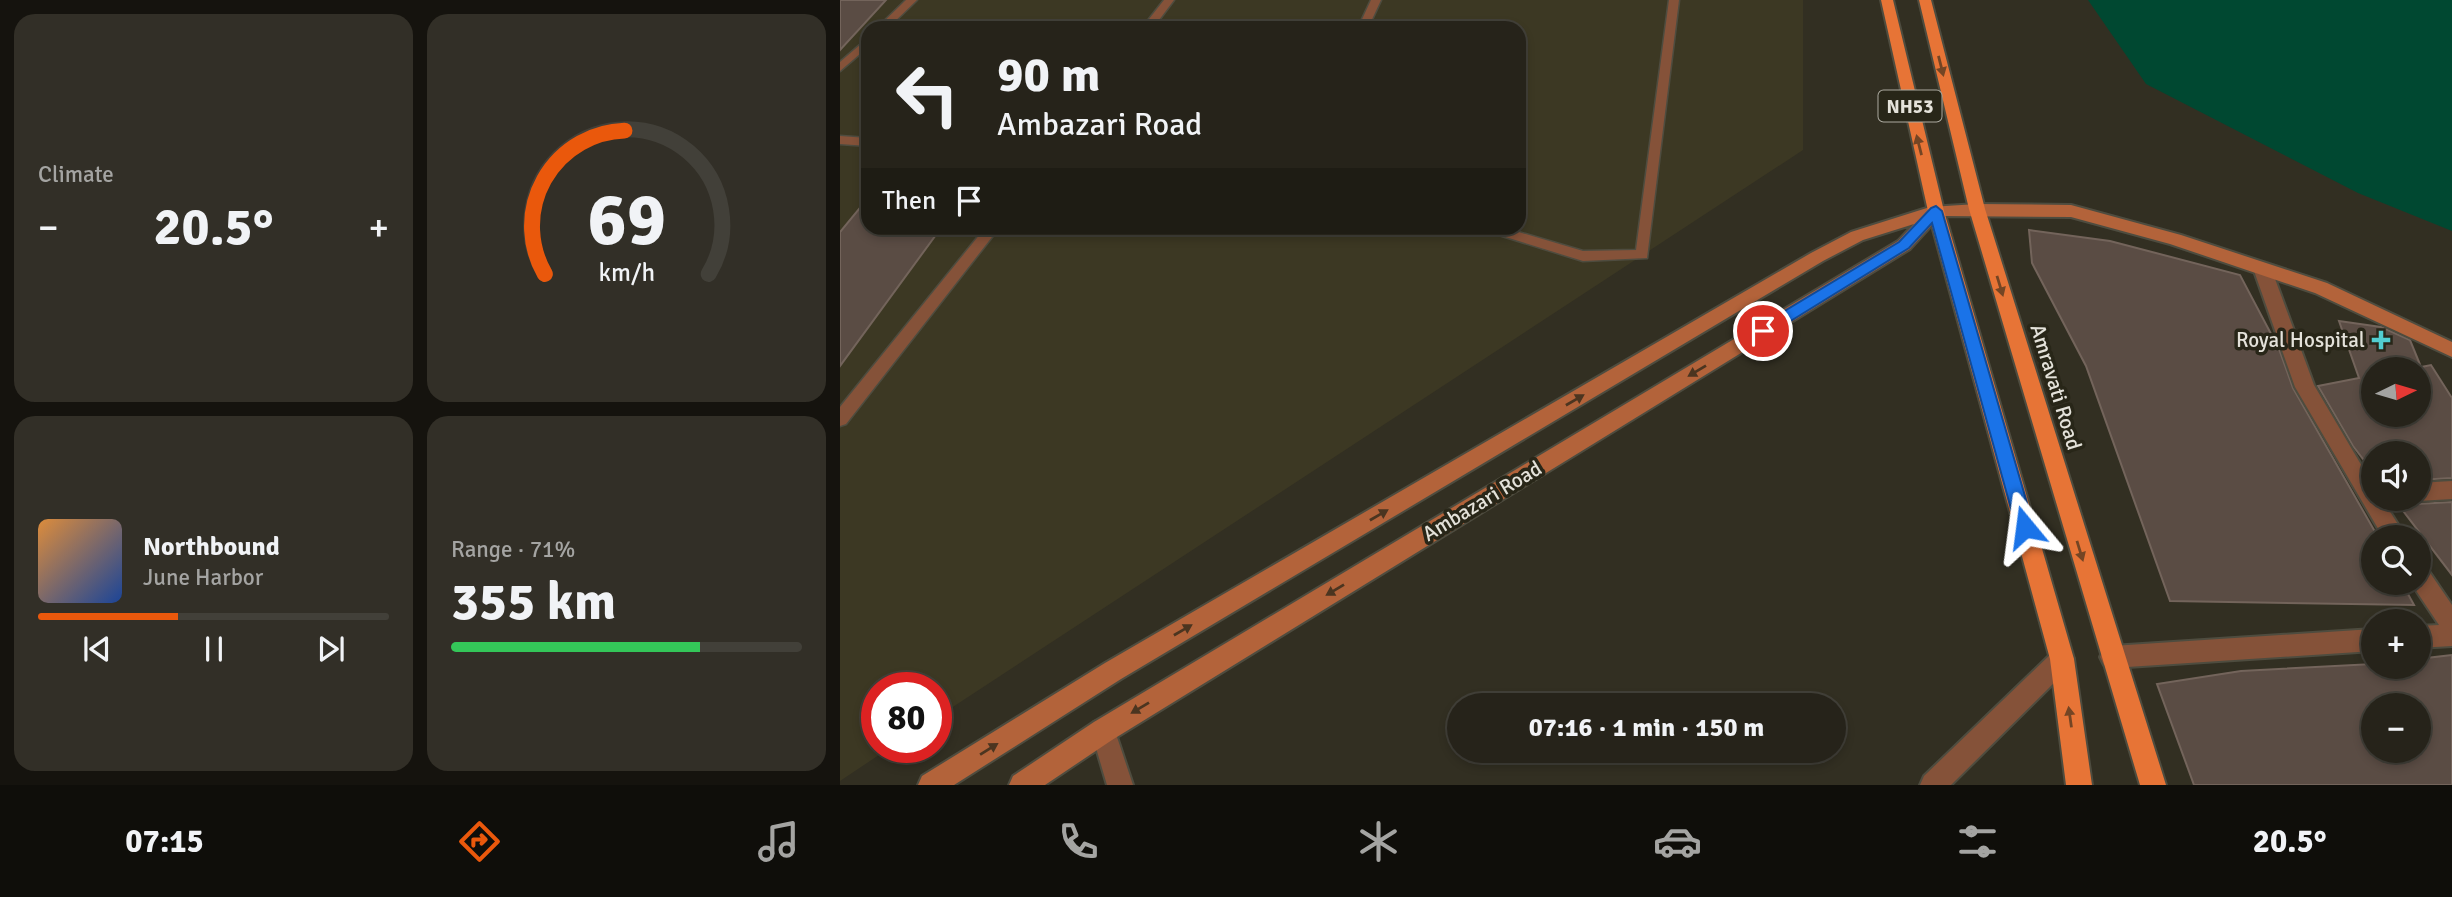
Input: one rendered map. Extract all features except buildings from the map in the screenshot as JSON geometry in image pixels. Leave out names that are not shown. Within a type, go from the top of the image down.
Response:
[{"type":"highway","name":"NH53","points":[[1887,0],[1936,211],[2062,659],[2079,785]]},
{"type":"highway","name":"Amravati Road","points":[[1925,0],[1977,208],[2153,785]]},
{"type":"main road","points":[[931,785],[1125,664],[1817,257],[1857,236],[1936,211],[1977,208],[2071,211],[2175,239],[2321,288],[2452,350]]},
{"type":"main road","name":"Ambazari Road","points":[[1022,785],[1103,731],[1904,245],[1936,211]]},
{"type":"street","points":[[2262,268],[2305,387],[2361,479]]},
{"type":"street","points":[[2431,492],[2452,491]]},
{"type":"street","points":[[2431,594],[2452,625]]},
{"type":"street","points":[[2431,636],[2452,635]]},
{"type":"street","points":[[2112,657],[2361,641]]},
{"type":"street","points":[[1945,780],[2062,659]]},
{"type":"street","points":[[1103,731],[1120,785]]},
{"type":"lane","points":[[890,21],[912,0]]},
{"type":"lane","points":[[1152,21],[1169,0]]},
{"type":"lane","points":[[1366,21],[1376,0]]},
{"type":"lane","points":[[1514,235],[1583,256],[1643,255],[1674,0]]},
{"type":"lane","points":[[840,68],[861,48]]},
{"type":"lane","points":[[840,140],[861,142]]},
{"type":"lane","points":[[840,419],[986,235]]},
{"type":"shaded area","points":[[840,0],[1803,0],[1803,150],[952,708],[952,672],[861,672],[861,763],[867,763],[840,781]]},
{"type":"green space","points":[[2088,0],[2452,0],[2452,231],[2358,193],[2146,84]]},
{"type":"place","name":"Royal Hospital","points":[[2381,340]]},
{"type":"route","points":[[1763,331],[1904,245],[1936,211],[2025,527]]}]
